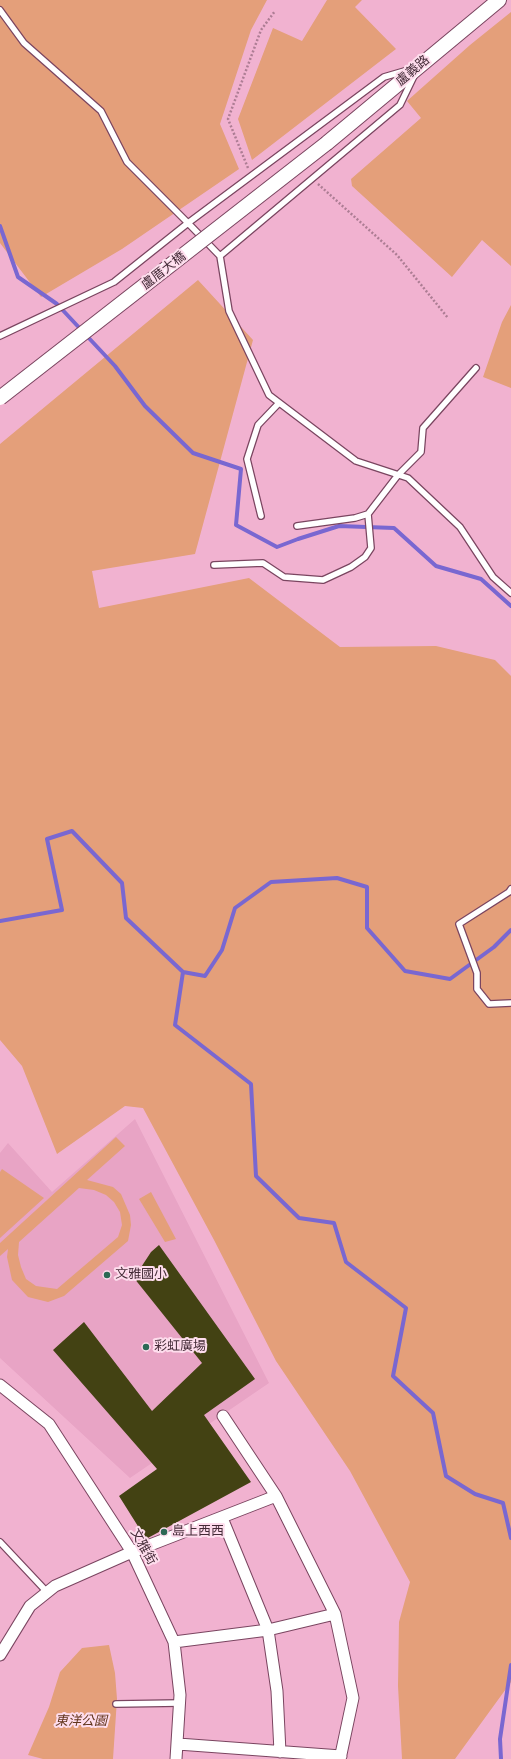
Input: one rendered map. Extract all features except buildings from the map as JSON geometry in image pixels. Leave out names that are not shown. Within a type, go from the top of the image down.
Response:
[{"type":"street","name":"盧義路","points":[[327,143],[499,0]]},
{"type":"street","name":"盧厝大橋","points":[[0,398],[327,143]]},
{"type":"street","name":"文雅街","points":[[0,1385],[49,1424],[132,1552],[174,1642],[180,1703],[176,1759]]},
{"type":"street","points":[[178,1744],[341,1757],[353,1698],[335,1614],[276,1496],[223,1416]]},
{"type":"street","points":[[0,1655],[3,1641],[30,1606],[55,1586],[132,1552],[276,1496]]},
{"type":"street","points":[[222,1518],[268,1630],[277,1691],[280,1752]]},
{"type":"street","points":[[174,1642],[268,1630],[335,1614]]},
{"type":"lane","points":[[0,10],[24,43],[101,111],[127,162],[220,256],[228,310],[269,395],[356,461],[408,478],[460,527],[493,577],[511,593]]},
{"type":"lane","points":[[0,336],[114,282],[188,223],[384,77],[418,67]]},
{"type":"lane","points":[[220,256],[400,105],[418,67]]},
{"type":"lane","points":[[297,526],[355,518],[368,514],[398,475],[421,452],[423,428],[476,368]]},
{"type":"lane","points":[[261,516],[247,459],[258,425],[279,403]]},
{"type":"lane","points":[[214,565],[263,563],[284,577],[323,580],[351,568],[365,557],[371,548],[368,514]]},
{"type":"lane","points":[[511,889],[509,892],[459,924],[477,973],[477,989],[489,1004],[511,1003]]},
{"type":"lane","points":[[0,1542],[47,1592]]},
{"type":"lane","points":[[116,1704],[180,1703]]},
{"type":"path","points":[[252,176],[228,119],[261,30],[275,10]]},
{"type":"path","points":[[312,178],[397,255],[448,318]]},
{"type":"shaded area","name":"文雅國小","points":[[135,1119],[269,1383],[130,1478],[0,1358],[0,1153],[8,1143],[52,1192]]},
{"type":"green space","points":[[0,0],[267,0],[251,30],[220,124],[239,169],[122,249],[41,297],[0,243]]},
{"type":"green space","points":[[327,0],[362,0],[355,7],[396,49],[252,160],[238,119],[273,28],[302,41]]},
{"type":"green space","points":[[511,12],[511,266],[482,240],[452,277],[352,186],[351,179],[421,118],[407,101],[470,45]]},
{"type":"green space","points":[[198,280],[253,340],[195,554],[92,571],[99,608],[249,578],[340,647],[436,646],[495,660],[511,676],[511,1682],[455,1759],[402,1759],[398,1686],[399,1622],[410,1582],[350,1471],[276,1361],[214,1240],[143,1108],[125,1106],[57,1154],[22,1066],[0,1040],[0,444]]},
{"type":"green space","points":[[511,305],[511,388],[483,377],[502,322]]},
{"type":"green space","points":[[116,1137],[125,1146],[87,1180],[113,1187],[121,1194],[130,1215],[131,1225],[128,1241],[64,1296],[48,1302],[28,1297],[12,1280],[7,1257],[8,1249],[0,1256],[0,1243]],"holes":[[[79,1188],[94,1190],[106,1195],[114,1202],[120,1212],[122,1225],[118,1237],[57,1289],[36,1286],[26,1279],[21,1267],[18,1255],[19,1242]]]},
{"type":"green space","points":[[2,1169],[44,1198],[0,1238],[0,1172]]},
{"type":"green space","points":[[151,1192],[176,1239],[165,1242],[139,1199]]},
{"type":"green space","name":"東洋公園","points":[[109,1645],[115,1673],[117,1699],[113,1759],[43,1759],[28,1755],[49,1707],[60,1672],[82,1648]]},
{"type":"waterway","points":[[0,226],[18,277],[57,304],[115,366],[145,406],[193,453],[241,469],[236,525],[277,547],[339,526],[394,528],[436,566],[481,579],[511,606]]},
{"type":"waterway","points":[[0,921],[62,910],[47,839],[72,831],[122,883],[126,918],[183,972],[175,1025],[251,1084],[256,1176],[299,1218],[334,1223],[346,1262],[406,1308],[393,1376],[433,1413],[446,1476],[475,1494],[503,1503],[511,1538]]},
{"type":"waterway","points":[[183,972],[205,976],[222,950],[235,908],[271,882],[337,878],[367,887],[367,928],[405,971],[450,979],[494,947],[511,930]]},
{"type":"waterway","points":[[501,1759],[500,1739],[511,1665]]},
{"type":"place","name":"文雅國小","points":[[107,1275]]},
{"type":"place","name":"彩虹廣場","points":[[146,1347]]},
{"type":"place","name":"島上西西","points":[[164,1532]]}]
